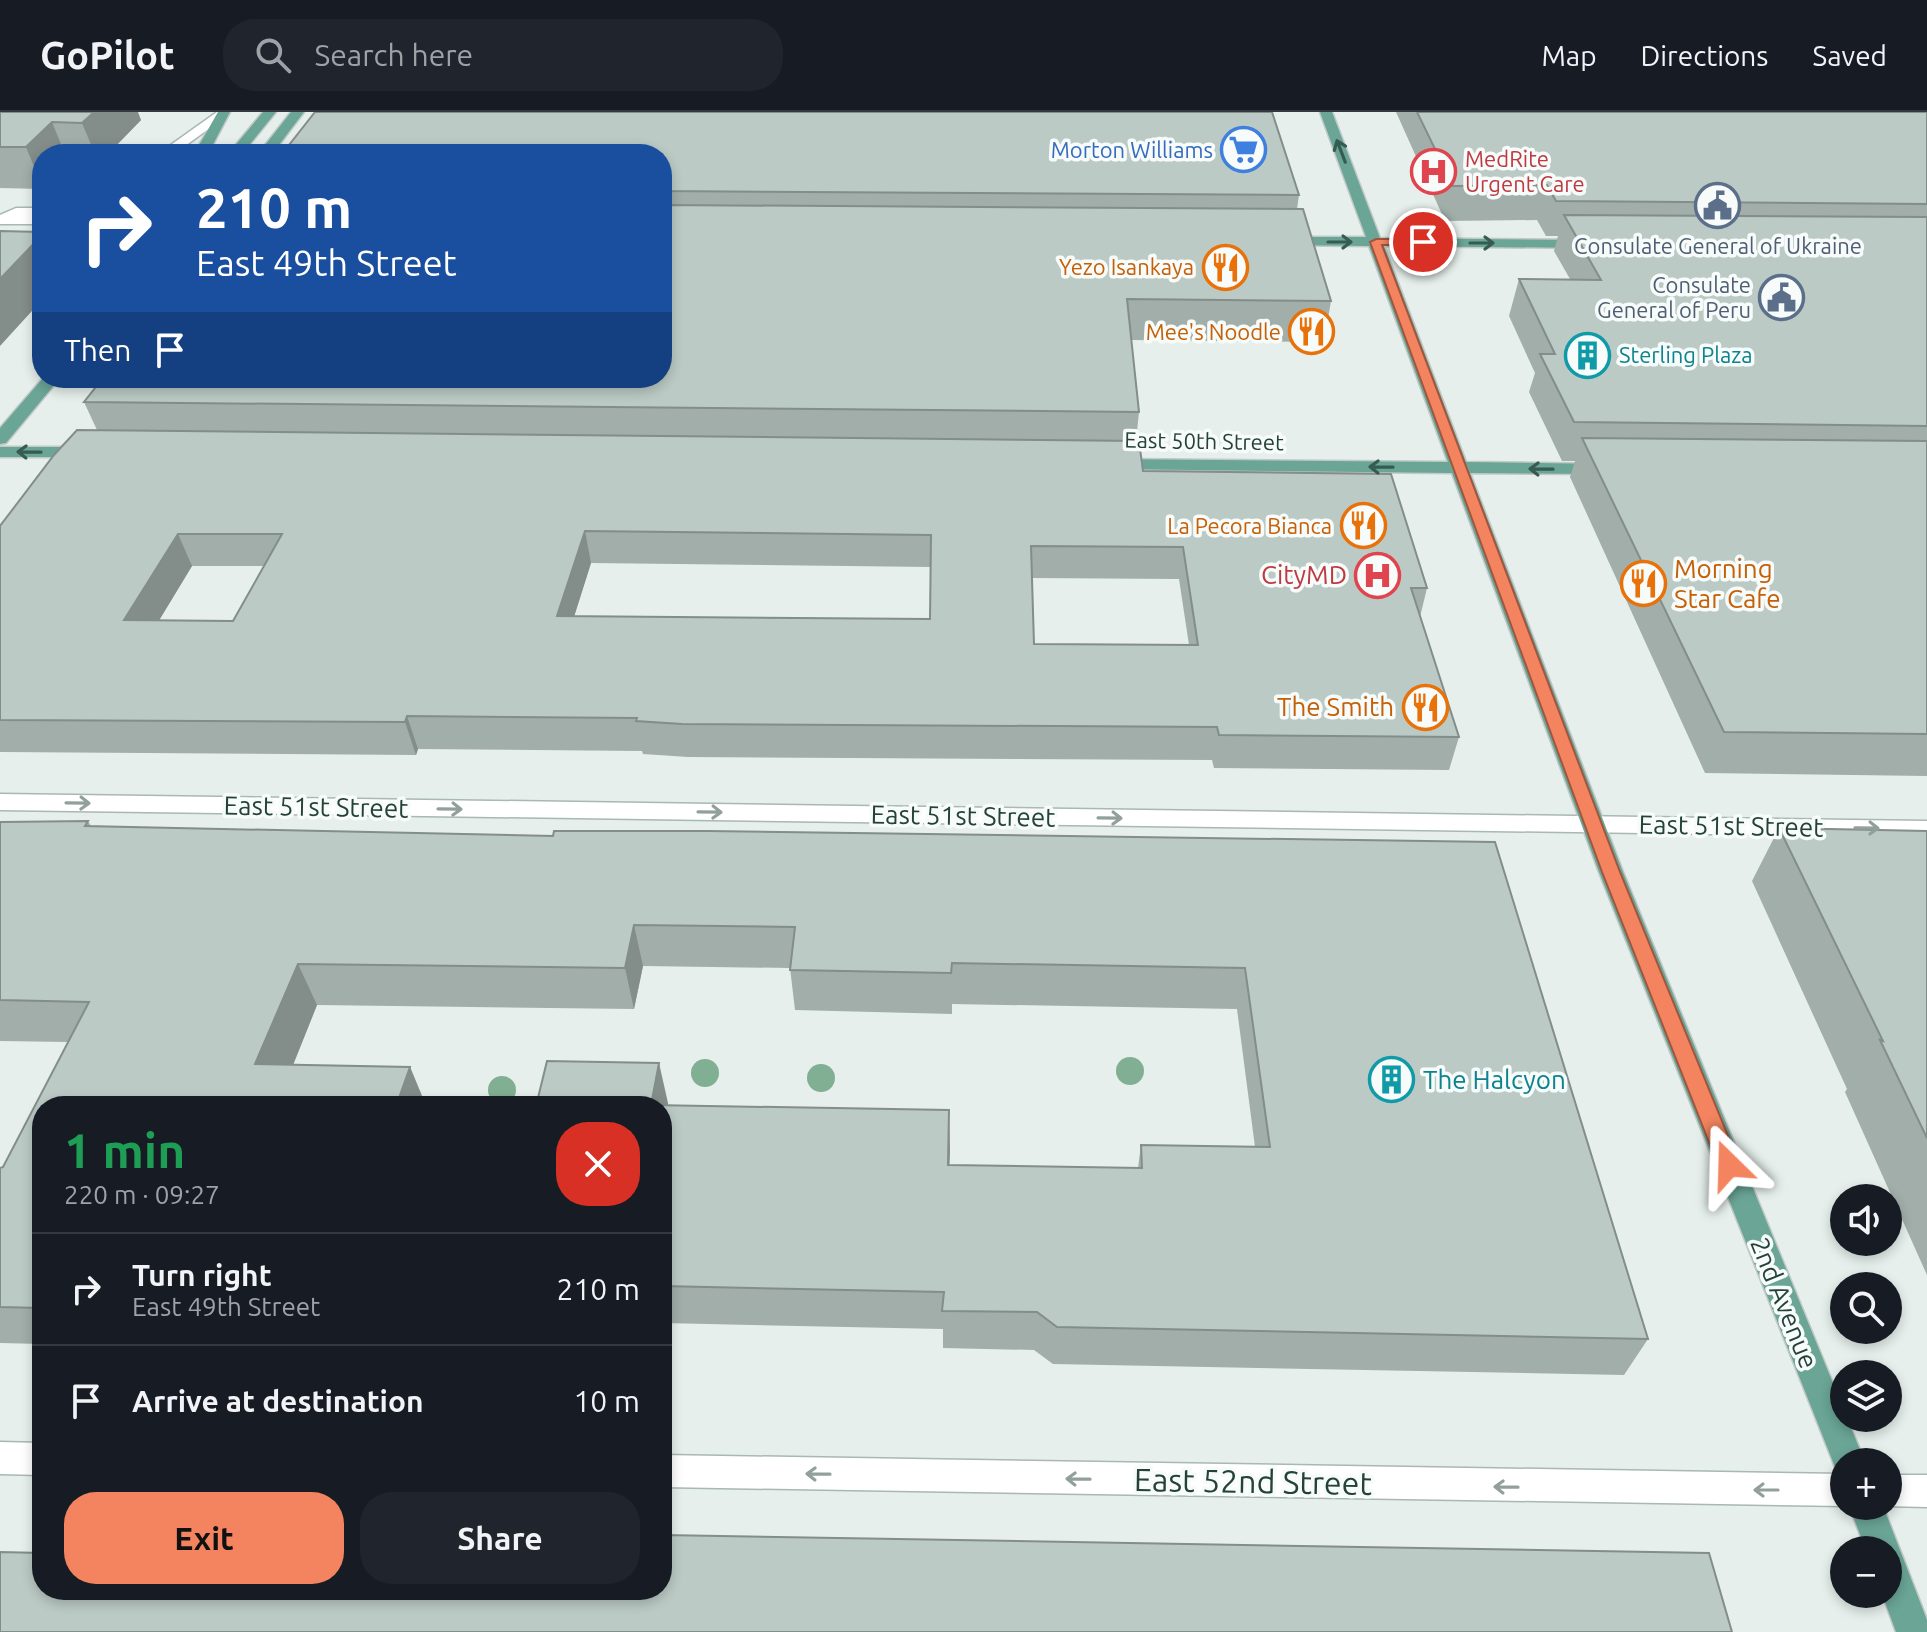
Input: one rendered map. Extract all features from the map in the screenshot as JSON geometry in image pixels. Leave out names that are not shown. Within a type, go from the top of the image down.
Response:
[{"type":"main road","points":[[243,144],[270,112]]},
{"type":"main road","points":[[273,144],[298,112]]},
{"type":"main road","name":"2nd Avenue","points":[[1326,112],[1593,825],[1843,1448]]},
{"type":"main road","points":[[207,144],[224,113]]},
{"type":"main road","points":[[0,232],[32,232]]},
{"type":"main road","points":[[1263,241],[1603,244]]},
{"type":"main road","points":[[0,439],[43,388]]},
{"type":"main road","points":[[0,452],[102,453]]},
{"type":"main road","name":"East 50th Street","points":[[1093,463],[1621,470]]},
{"type":"main road","points":[[1902,1601],[1914,1632]]},
{"type":"street","points":[[176,144],[224,113]]},
{"type":"street","points":[[0,202],[32,202]]},
{"type":"street","points":[[32,212],[16,212],[1,220],[32,220]]},
{"type":"street","name":"East 51st Street","points":[[0,802],[1927,829]]},
{"type":"street","points":[[0,1458],[32,1459]]},
{"type":"street","name":"East 52nd Street","points":[[672,1471],[1830,1490]]},
{"type":"street","points":[[1902,1491],[1927,1491]]},
{"type":"building","points":[[0,112],[94,112],[82,123],[52,122],[26,147],[0,147]]},
{"type":"building","points":[[315,112],[1272,112],[1299,195],[672,191],[672,144],[290,144]]},
{"type":"building","points":[[1417,112],[1927,112],[1927,204],[1556,201],[1547,185],[1453,186]]},
{"type":"building","points":[[672,205],[1303,209],[1331,301],[1127,299],[1139,412],[84,402],[95,388],[672,388]]},
{"type":"building","points":[[1564,215],[1927,217],[1927,426],[1574,422],[1540,354],[1555,354],[1519,279],[1601,280]]},
{"type":"building","points":[[0,231],[32,232],[32,245],[0,279]]},
{"type":"building","points":[[77,430],[1139,441],[1143,471],[1391,474],[1427,588],[1411,588],[1459,737],[1219,735],[1217,727],[682,724],[636,721],[637,718],[407,716],[405,722],[0,720],[0,526]],"holes":[[[585,531],[931,535],[930,619],[557,616]],[[178,534],[282,534],[233,621],[124,620]],[[1031,546],[1183,547],[1198,645],[1034,644]]]},
{"type":"building","points":[[1582,438],[1927,441],[1927,734],[1724,732]]},
{"type":"building","points":[[88,821],[85,826],[553,836],[554,831],[708,831],[1495,842],[1648,1339],[1057,1327],[1037,1312],[942,1311],[944,1292],[672,1286],[672,1105],[949,1110],[948,1165],[1142,1168],[1141,1145],[1270,1147],[1245,968],[952,963],[951,973],[790,970],[795,927],[634,925],[625,968],[298,964],[255,1064],[410,1067],[400,1096],[40,1096],[89,1002],[0,1000],[0,822]]},
{"type":"building","points":[[1779,828],[1927,831],[1927,1138],[1880,1040],[1883,1041]]},
{"type":"building","points":[[547,1061],[659,1063],[653,1096],[538,1096]]},
{"type":"building","points":[[32,1111],[32,1308],[0,1307],[0,1168]]},
{"type":"building","points":[[672,1535],[1709,1553],[1732,1632],[0,1632],[0,1552],[32,1553],[32,1600],[672,1600]]},
{"type":"place","name":"Morton Williams","points":[[1244,150]]},
{"type":"place","name":"MedRite Urgent Care","points":[[1434,172]]},
{"type":"place","name":"Consulate General of Ukraine","points":[[1718,205]]},
{"type":"place","name":"Yezo Isankaya","points":[[1225,267]]},
{"type":"place","name":"Consulate General of Peru","points":[[1782,298]]},
{"type":"place","name":"Mee's Noodle","points":[[1312,332]]},
{"type":"place","name":"Sterling Plaza","points":[[1588,355]]},
{"type":"place","name":"La Pecora Bianca","points":[[1363,526]]},
{"type":"place","name":"CityMD","points":[[1378,575]]},
{"type":"place","name":"Morning Star Cafe","points":[[1643,584]]},
{"type":"place","name":"The Smith","points":[[1425,707]]},
{"type":"place","name":"The Halcyon","points":[[1392,1080]]},
{"type":"route","points":[[1423,242],[1376,242],[1611,872],[1729,1165]]}]
